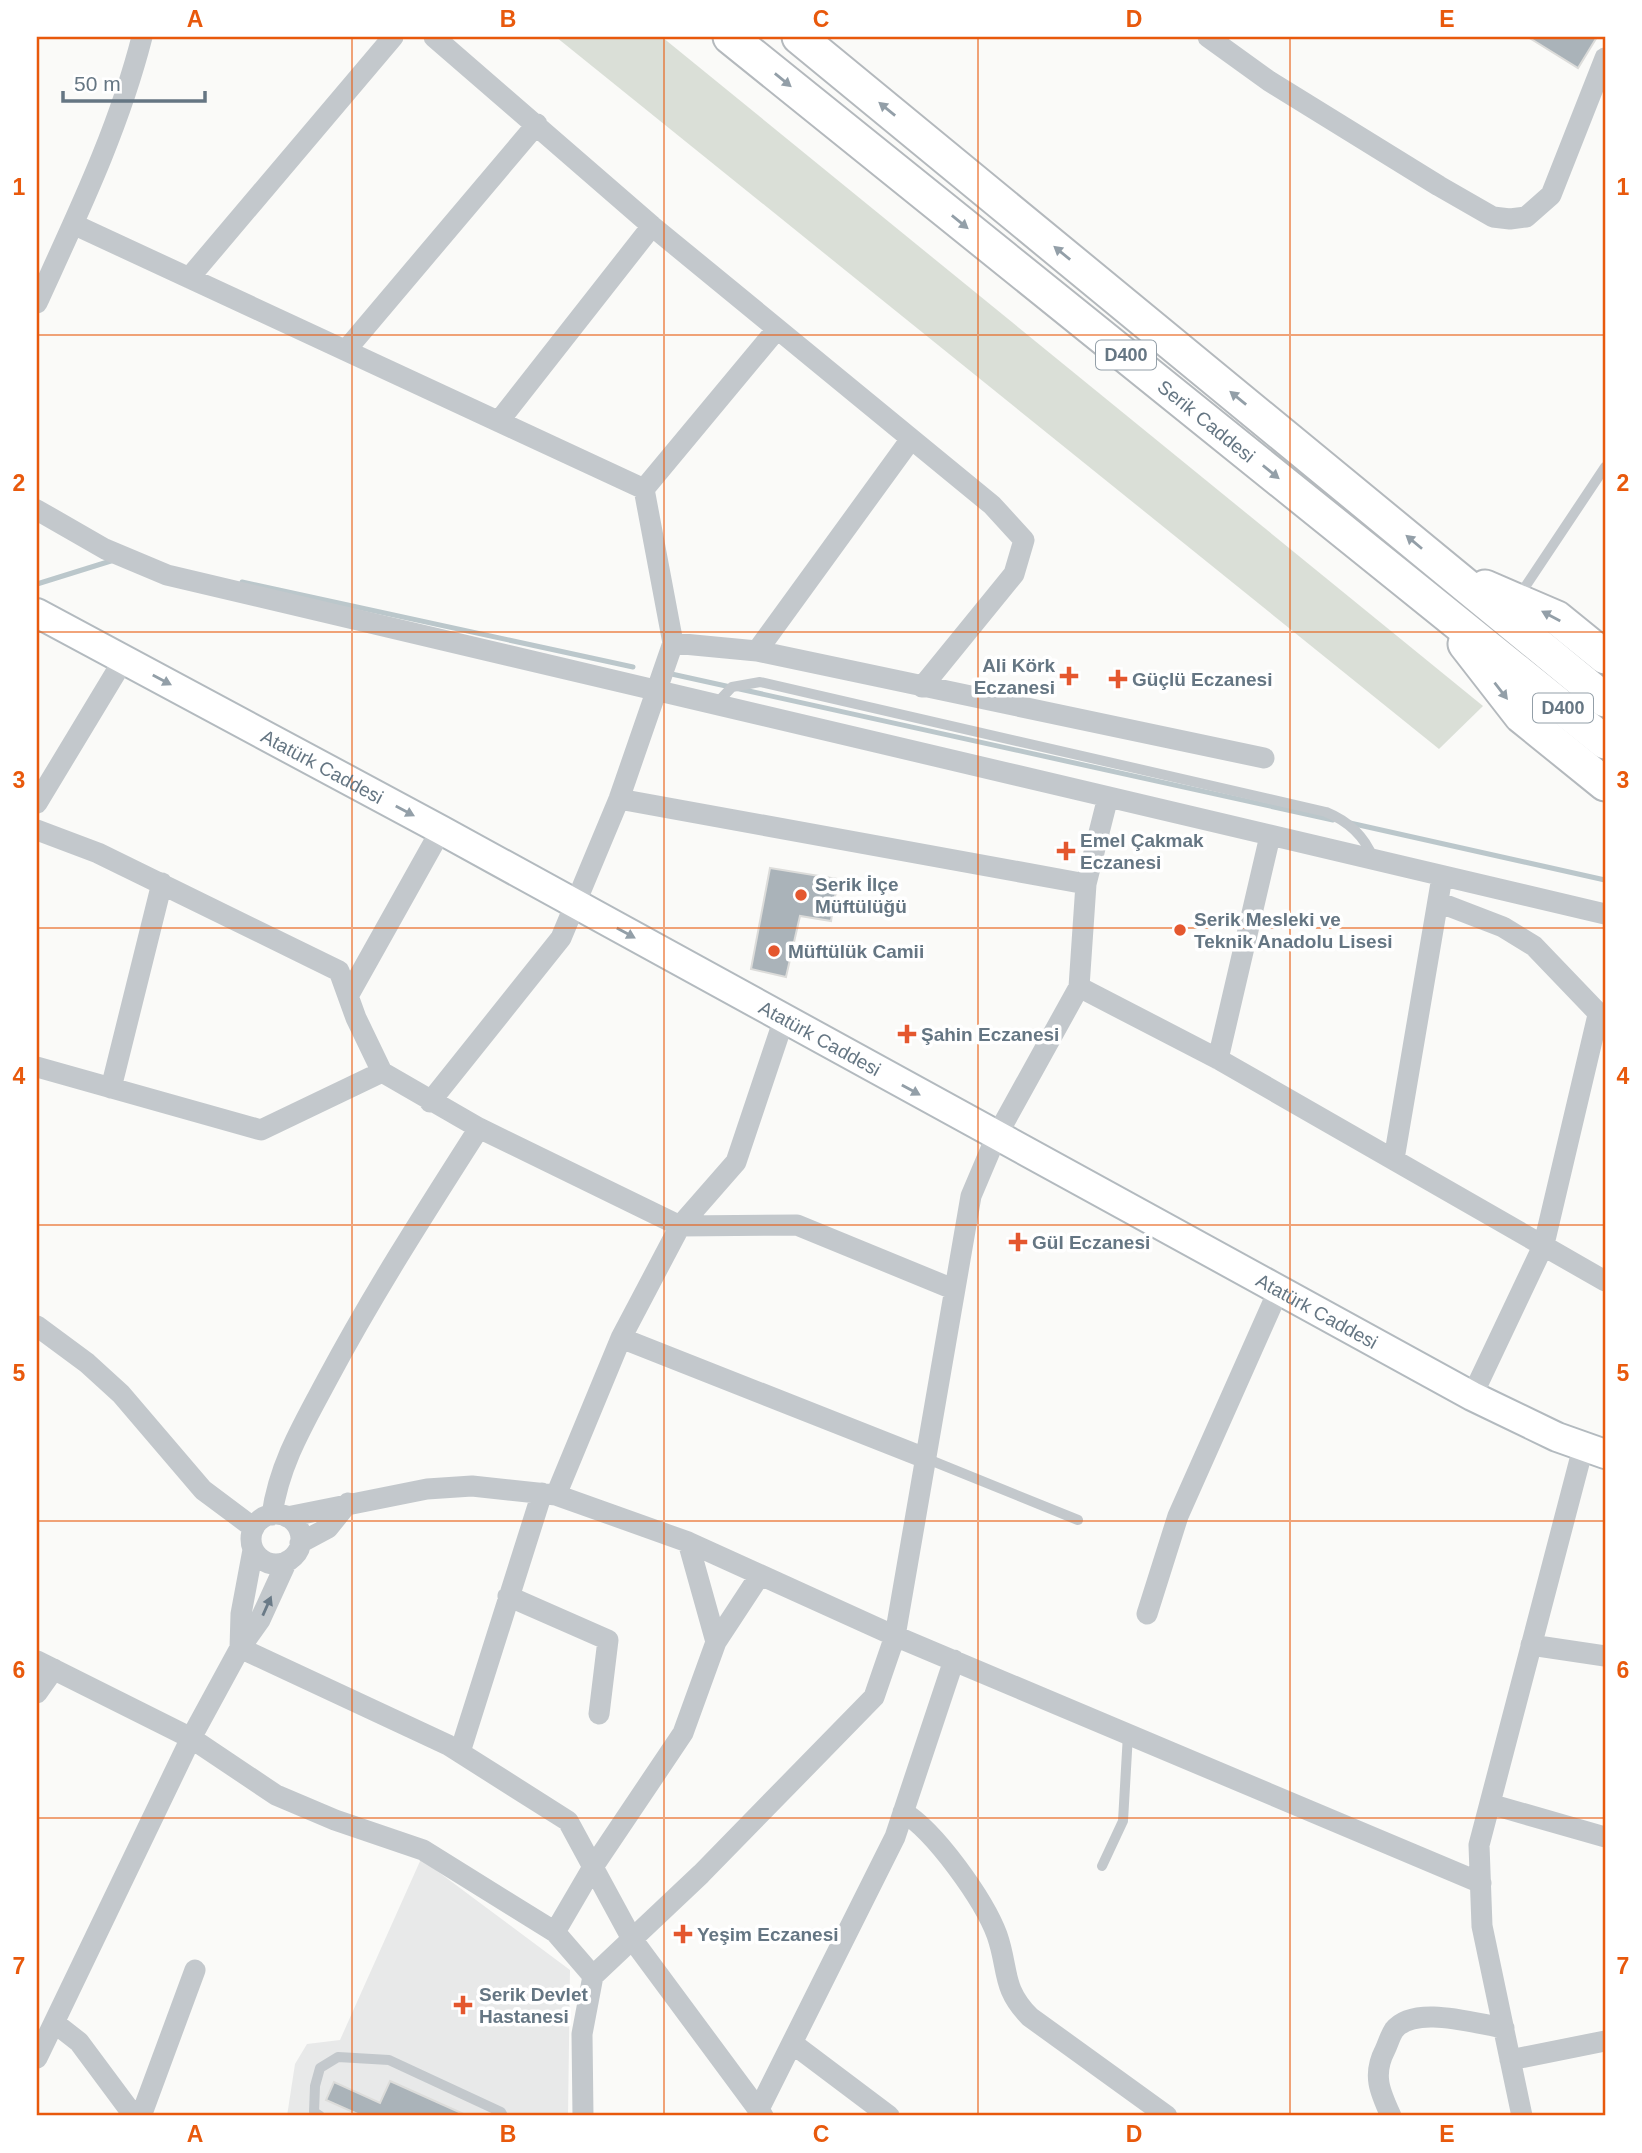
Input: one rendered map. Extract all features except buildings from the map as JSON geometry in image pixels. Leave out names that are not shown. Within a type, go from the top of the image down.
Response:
[{"type":"highway","name":"Serik Caddesi","points":[[730,37],[1429,598],[1532,661]]},
{"type":"highway","name":"Serik Caddesi","points":[[799,37],[1449,571],[1532,661]]},
{"type":"highway","points":[[1449,571],[1557,618],[1605,657]]},
{"type":"highway","points":[[1429,598],[1521,716],[1605,784]]},
{"type":"highway","name":"D400","points":[[1532,661],[1605,700]]},
{"type":"highway","name":"D400","points":[[1532,661],[1605,742]]},
{"type":"main road","name":"Atatürk Caddesi","points":[[37,613],[441,830],[1472,1396],[1594,1451]]},
{"type":"street","points":[[37,303],[103,160],[129,87],[142,37]]},
{"type":"street","points":[[189,278],[393,37]]},
{"type":"street","points":[[434,37],[652,226],[992,505],[1024,540],[1014,574],[922,687]]},
{"type":"street","points":[[1208,37],[1269,81],[1438,186],[1493,217],[1510,219],[1526,217],[1551,195],[1605,58]]},
{"type":"street","points":[[346,350],[537,124]]},
{"type":"street","points":[[73,224],[644,489]]},
{"type":"street","points":[[499,421],[652,226]]},
{"type":"street","points":[[644,489],[777,329]]},
{"type":"street","points":[[757,651],[911,439]]},
{"type":"street","points":[[430,1102],[561,939],[577,906],[619,799],[673,643],[644,489]]},
{"type":"street","points":[[37,510],[105,549],[167,575],[1605,914]]},
{"type":"street","points":[[673,643],[757,651],[1264,758]]},
{"type":"street","points":[[37,803],[124,659]]},
{"type":"street","points":[[583,2116],[582,2034],[593,1976],[701,1874],[874,1697],[895,1636],[971,1196],[996,1137],[1079,987],[1086,884],[1108,797]]},
{"type":"street","points":[[619,799],[1086,884]]},
{"type":"street","points":[[37,830],[98,853],[339,971],[382,1073],[479,1128],[680,1226],[797,1225],[953,1289]]},
{"type":"street","points":[[348,996],[441,830]]},
{"type":"street","points":[[1218,1059],[1270,836]]},
{"type":"street","points":[[1394,1159],[1442,877]]},
{"type":"street","points":[[111,1088],[162,883]]},
{"type":"street","points":[[1438,902],[1503,926],[1534,946],[1602,1017],[1544,1244],[1472,1396]]},
{"type":"street","points":[[1079,987],[1218,1059],[1605,1281]]},
{"type":"street","points":[[460,1752],[508,1596],[549,1494],[621,1338],[680,1226],[736,1162],[784,1019]]},
{"type":"street","points":[[37,1069],[261,1130],[382,1073]]},
{"type":"street","points":[[37,2058],[56,2024],[191,1738],[240,1647],[260,1620],[287,1561],[293,1557],[300,1543],[298,1528],[279,1516],[275,1491],[286,1456],[364,1311],[479,1128]]},
{"type":"street","points":[[1147,1614],[1178,1516],[1279,1289]]},
{"type":"street","points":[[37,1326],[87,1363],[121,1394],[203,1490],[254,1528]]},
{"type":"street","points":[[621,1338],[925,1458]]},
{"type":"street","points":[[1522,2116],[1482,1926],[1479,1845],[1531,1645],[1594,1451]]},
{"type":"street","points":[[240,1647],[241,1614],[253,1550],[251,1535],[258,1522],[427,1489],[472,1486],[549,1494],[688,1542],[895,1636],[1481,1883]]},
{"type":"street","points":[[300,1543],[328,1528],[348,1503]]},
{"type":"street","points":[[688,1542],[716,1642]]},
{"type":"street","points":[[253,1550],[264,1561],[287,1561]]},
{"type":"street","points":[[555,1932],[593,1867],[682,1733],[716,1642],[760,1574]]},
{"type":"street","points":[[508,1596],[608,1640],[599,1714]]},
{"type":"street","points":[[1531,1645],[1605,1656]]},
{"type":"street","points":[[240,1647],[460,1752],[568,1821],[632,1939],[760,2115]]},
{"type":"street","points":[[760,2115],[792,2043],[895,1837],[954,1660]]},
{"type":"street","points":[[37,1693],[45,1665],[191,1738],[276,1795],[335,1820],[422,1850],[555,1932],[593,1976]]},
{"type":"street","points":[[1490,1804],[1605,1837]]},
{"type":"street","points":[[903,1812],[923,1827],[987,1913],[998,1937],[1005,1980],[1017,2004],[1030,2017],[1167,2116]]},
{"type":"street","points":[[141,2116],[195,1970]]},
{"type":"street","points":[[1391,2116],[1380,2092],[1377,2070],[1395,2029],[1402,2023],[1420,2016],[1504,2028]]},
{"type":"street","points":[[56,2024],[79,2042],[134,2116]]},
{"type":"street","points":[[1510,2060],[1605,2041]]},
{"type":"street","points":[[792,2043],[889,2116]]},
{"type":"lane","points":[[1517,600],[1605,467]]},
{"type":"lane","points":[[715,705],[732,687],[760,682],[1325,812],[1350,825],[1360,835],[1374,861]]},
{"type":"lane","points":[[925,1458],[1078,1520]]},
{"type":"lane","points":[[1102,1866],[1123,1821],[1128,1734]]},
{"type":"lane","points":[[320,2116],[314,2112],[315,2086],[320,2068],[338,2057],[390,2060],[501,2112],[503,2116]]},
{"type":"shaded area","points":[[556,37],[662,37],[1483,706],[1439,749]]},
{"type":"shaded area","name":"Serik Devlet Hastanesi","points":[[421,1859],[570,1970],[568,2116],[287,2116],[295,2064],[307,2044],[340,2040]]},
{"type":"waterway","points":[[37,584],[114,560]]},
{"type":"waterway","points":[[242,582],[633,667]]},
{"type":"waterway","points":[[667,673],[1333,820]]},
{"type":"waterway","points":[[1350,823],[1605,880]]},
{"type":"place","name":"Ali Körk Eczanesi","points":[[1069,676]]},
{"type":"place","name":"Güçlü Eczanesi","points":[[1118,679]]},
{"type":"place","name":"Emel Çakmak Eczanesi","points":[[1066,851]]},
{"type":"place","name":"Serik İlçe Müftülüğü","points":[[801,895]]},
{"type":"place","name":"Serik Mesleki ve Teknik Anadolu Lisesi","points":[[1180,930]]},
{"type":"place","name":"Müftülük Camii","points":[[774,951]]},
{"type":"place","name":"Şahin Eczanesi","points":[[907,1034]]},
{"type":"place","name":"Gül Eczanesi","points":[[1018,1242]]},
{"type":"place","name":"Yeşim Eczanesi","points":[[683,1934]]},
{"type":"place","name":"Serik Devlet Hastanesi","points":[[463,2005]]}]
